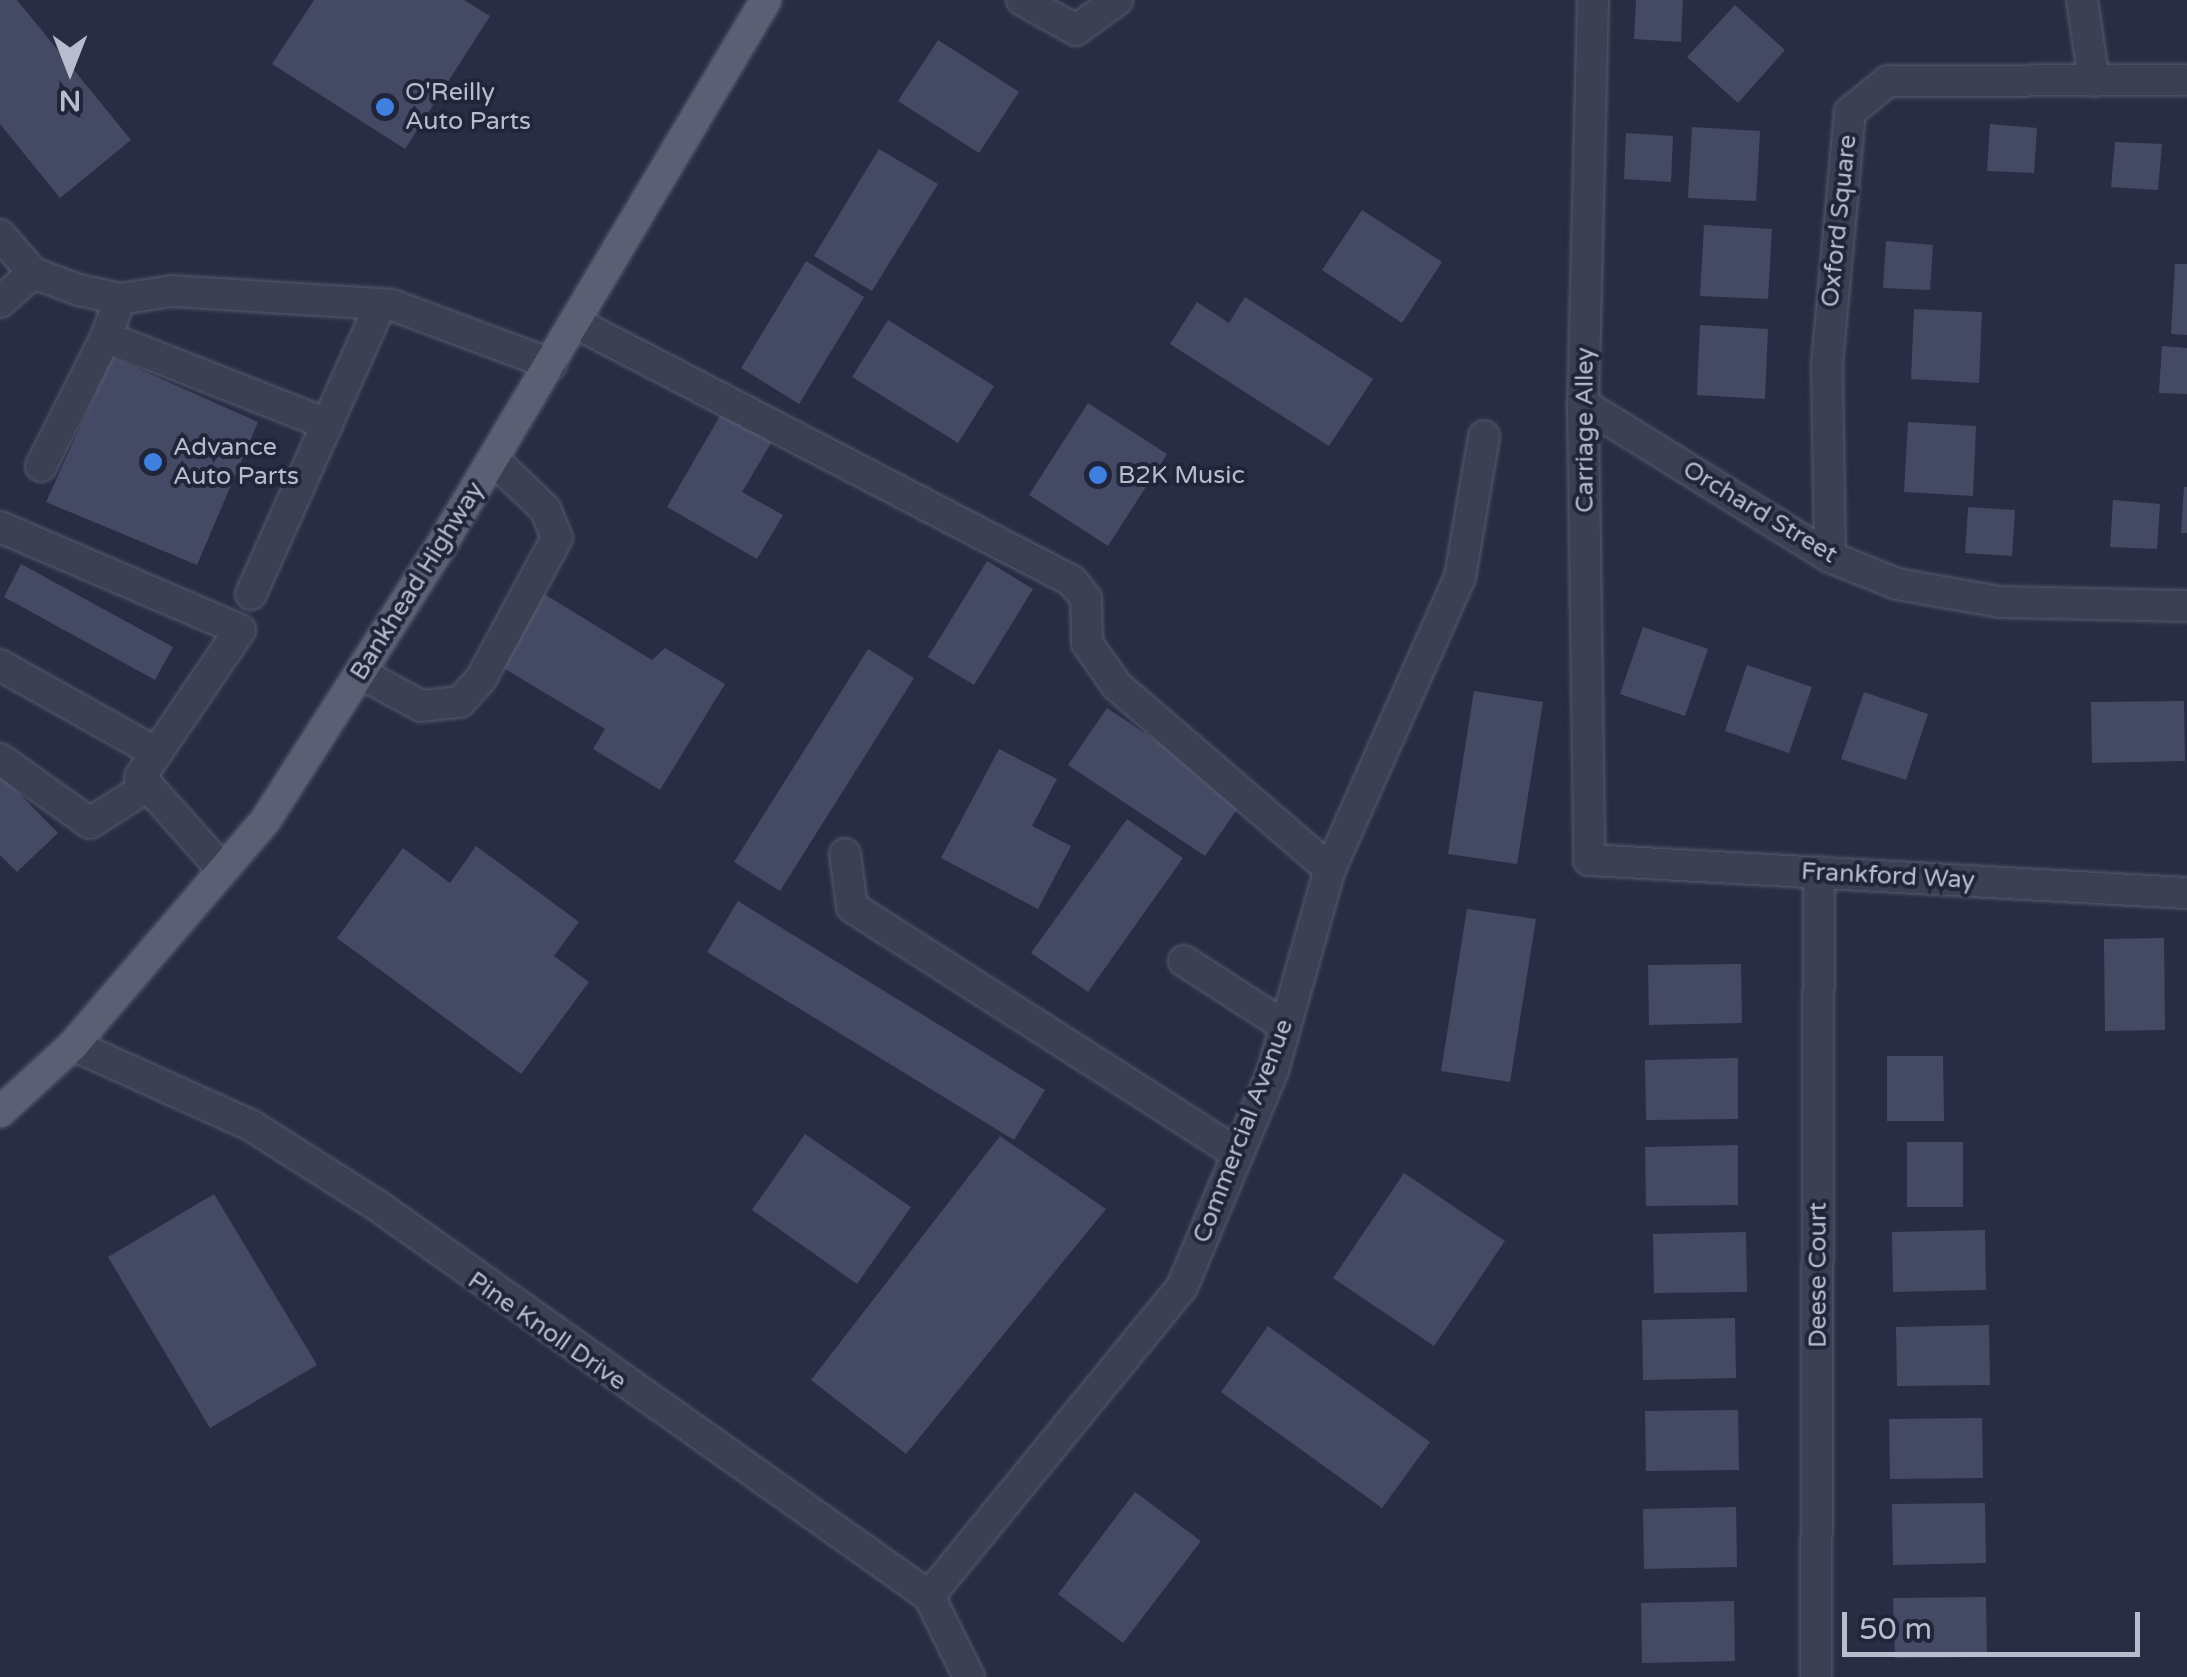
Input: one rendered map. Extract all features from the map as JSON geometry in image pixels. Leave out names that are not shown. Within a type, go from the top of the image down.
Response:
[{"type":"main road","name":"Bankhead Highway","points":[[0,1112],[73,1045],[223,870],[360,673],[494,459],[766,0]]},
{"type":"street","points":[[1022,0],[1076,30],[1117,0]]},
{"type":"street","name":"Carriage Alley","points":[[1589,860],[1583,404],[1593,0]]},
{"type":"street","points":[[2082,0],[2094,81]]},
{"type":"street","name":"Oxford Square","points":[[1830,557],[1827,364],[1850,112],[1888,82],[2187,80]]},
{"type":"street","points":[[0,235],[33,273],[120,300],[172,291],[380,305],[551,364]]},
{"type":"street","points":[[0,302],[33,273]]},
{"type":"street","points":[[41,466],[106,337],[120,300]]},
{"type":"street","points":[[251,594],[380,305]]},
{"type":"street","points":[[576,323],[1072,581],[1086,598],[1087,643],[1116,686],[1330,869]]},
{"type":"street","points":[[106,337],[326,424]]},
{"type":"street","name":"Orchard Street","points":[[1583,404],[1830,557],[1897,584],[2000,602],[2187,606]]},
{"type":"street","name":"Commercial Avenue","points":[[929,1596],[1182,1287],[1238,1154],[1285,1026],[1330,869],[1460,577],[1479,487],[1484,436]]},
{"type":"street","points":[[360,673],[421,706],[460,702],[481,679],[556,538],[546,509],[494,459]]},
{"type":"street","points":[[0,527],[240,630],[140,777],[223,870]]},
{"type":"street","points":[[0,665],[157,752]]},
{"type":"street","points":[[0,759],[90,823],[148,786]]},
{"type":"street","points":[[844,854],[852,906],[1238,1154]]},
{"type":"street","name":"Frankford Way","points":[[1589,860],[2187,893]]},
{"type":"street","name":"Deese Court","points":[[1816,1677],[1819,872]]},
{"type":"street","points":[[1184,961],[1285,1026]]},
{"type":"street","name":"Pine Knoll Drive","points":[[73,1045],[252,1126],[378,1206],[929,1596],[970,1677]]},
{"type":"building","points":[[0,0],[17,0],[131,140],[60,198],[0,124]]},
{"type":"building","name":"O'Reilly Auto Parts","points":[[314,0],[464,0],[490,16],[405,149],[272,64]]},
{"type":"building","points":[[1636,0],[1683,0],[1681,42],[1634,39]]},
{"type":"building","points":[[1735,5],[1785,50],[1738,103],[1687,57]]},
{"type":"building","points":[[938,40],[1019,92],[979,153],[898,101]]},
{"type":"building","points":[[1990,124],[2037,128],[2034,173],[1987,171]]},
{"type":"building","points":[[1692,127],[1760,131],[1756,201],[1688,198]]},
{"type":"building","points":[[1626,133],[1673,136],[1671,182],[1624,179]]},
{"type":"building","points":[[2115,142],[2162,144],[2158,190],[2111,187]]},
{"type":"building","points":[[879,149],[938,184],[872,291],[814,256]]},
{"type":"building","points":[[1362,210],[1442,262],[1402,323],[1322,270]]},
{"type":"building","points":[[1704,225],[1772,229],[1768,299],[1700,296]]},
{"type":"building","points":[[1886,241],[1933,245],[1930,290],[1883,288]]},
{"type":"building","points":[[806,261],[864,297],[799,404],[741,368]]},
{"type":"building","points":[[2175,264],[2187,264],[2187,335],[2171,334]]},
{"type":"building","points":[[1245,297],[1373,379],[1329,446],[1170,344],[1197,302],[1229,323]]},
{"type":"building","points":[[1914,309],[1982,312],[1979,383],[1911,379]]},
{"type":"building","points":[[888,320],[994,386],[958,443],[852,377]]},
{"type":"building","points":[[1700,325],[1768,329],[1765,399],[1697,395]]},
{"type":"building","points":[[2162,346],[2187,348],[2187,394],[2159,393]]},
{"type":"building","name":"Advance Auto Parts","points":[[112,357],[258,422],[197,565],[46,502]]},
{"type":"building","name":"B2K Music","points":[[1088,403],[1167,454],[1108,546],[1029,495]]},
{"type":"building","points":[[724,409],[774,438],[742,492],[783,515],[757,559],[667,507]]},
{"type":"building","points":[[1908,422],[1976,426],[1973,496],[1904,492]]},
{"type":"building","points":[[2184,487],[2187,533],[2181,533]]},
{"type":"building","points":[[2113,500],[2160,504],[2157,549],[2110,547]]},
{"type":"building","points":[[1968,507],[2015,510],[2012,556],[1965,553]]},
{"type":"building","points":[[987,561],[1033,589],[974,685],[928,657]]},
{"type":"building","points":[[21,564],[173,647],[155,680],[4,597]]},
{"type":"building","points":[[536,589],[652,660],[665,648],[725,684],[660,790],[593,749],[605,729],[492,661]]},
{"type":"building","points":[[1643,627],[1708,649],[1685,716],[1620,694]]},
{"type":"building","points":[[868,649],[914,678],[780,891],[734,862]]},
{"type":"building","points":[[1747,665],[1812,687],[1789,753],[1725,731]]},
{"type":"building","points":[[1474,691],[1543,702],[1517,864],[1448,854]]},
{"type":"building","points":[[1864,692],[1928,714],[1906,780],[1841,759]]},
{"type":"building","points":[[2184,701],[2185,761],[2092,763],[2091,702]]},
{"type":"building","points":[[1107,708],[1244,799],[1205,856],[1068,765]]},
{"type":"building","points":[[999,749],[1057,779],[1032,826],[1071,846],[1038,909],[941,858]]},
{"type":"building","points":[[0,774],[58,833],[17,872],[0,855]]},
{"type":"building","points":[[1127,819],[1183,858],[1088,992],[1031,953]]},
{"type":"building","points":[[476,846],[579,922],[554,956],[589,982],[521,1074],[337,938],[403,848],[450,883]]},
{"type":"building","points":[[738,901],[1045,1090],[1014,1140],[707,952]]},
{"type":"building","points":[[1467,909],[1536,919],[1510,1082],[1441,1071]]},
{"type":"building","points":[[2164,938],[2165,1030],[2105,1031],[2104,939]]},
{"type":"building","points":[[1741,964],[1742,1023],[1649,1025],[1648,965]]},
{"type":"building","points":[[1887,1056],[1943,1056],[1944,1121],[1887,1121]]},
{"type":"building","points":[[1738,1058],[1738,1119],[1646,1120],[1645,1060]]},
{"type":"building","points":[[805,1134],[911,1207],[857,1284],[752,1210]]},
{"type":"building","points":[[1000,1136],[1106,1209],[906,1454],[811,1380]]},
{"type":"building","points":[[1907,1142],[1963,1142],[1963,1207],[1907,1207]]},
{"type":"building","points":[[1738,1145],[1738,1205],[1646,1206],[1645,1147]]},
{"type":"building","points":[[1404,1173],[1505,1241],[1434,1346],[1333,1278]]},
{"type":"building","points":[[214,1194],[317,1365],[210,1428],[108,1257]]},
{"type":"building","points":[[1985,1230],[1986,1290],[1893,1292],[1892,1232]]},
{"type":"building","points":[[1746,1232],[1747,1292],[1654,1293],[1653,1234]]},
{"type":"building","points":[[1735,1318],[1736,1378],[1643,1380],[1642,1320]]},
{"type":"building","points":[[1989,1325],[1990,1385],[1897,1386],[1896,1327]]},
{"type":"building","points":[[1268,1326],[1430,1442],[1382,1508],[1221,1392]]},
{"type":"building","points":[[1738,1410],[1739,1470],[1646,1471],[1645,1411]]},
{"type":"building","points":[[1982,1418],[1983,1478],[1890,1479],[1889,1419]]},
{"type":"building","points":[[1135,1492],[1201,1541],[1123,1643],[1058,1594]]},
{"type":"building","points":[[1985,1503],[1986,1563],[1893,1565],[1892,1504]]},
{"type":"building","points":[[1736,1507],[1737,1567],[1644,1569],[1643,1509]]},
{"type":"building","points":[[1986,1597],[1987,1657],[1895,1658],[1893,1598]]},
{"type":"building","points":[[1734,1601],[1735,1661],[1642,1663],[1641,1603]]},
{"type":"place","name":"O'Reilly Auto Parts","points":[[385,107]]},
{"type":"place","name":"Advance Auto Parts","points":[[153,462]]},
{"type":"place","name":"B2K Music","points":[[1098,475]]}]
